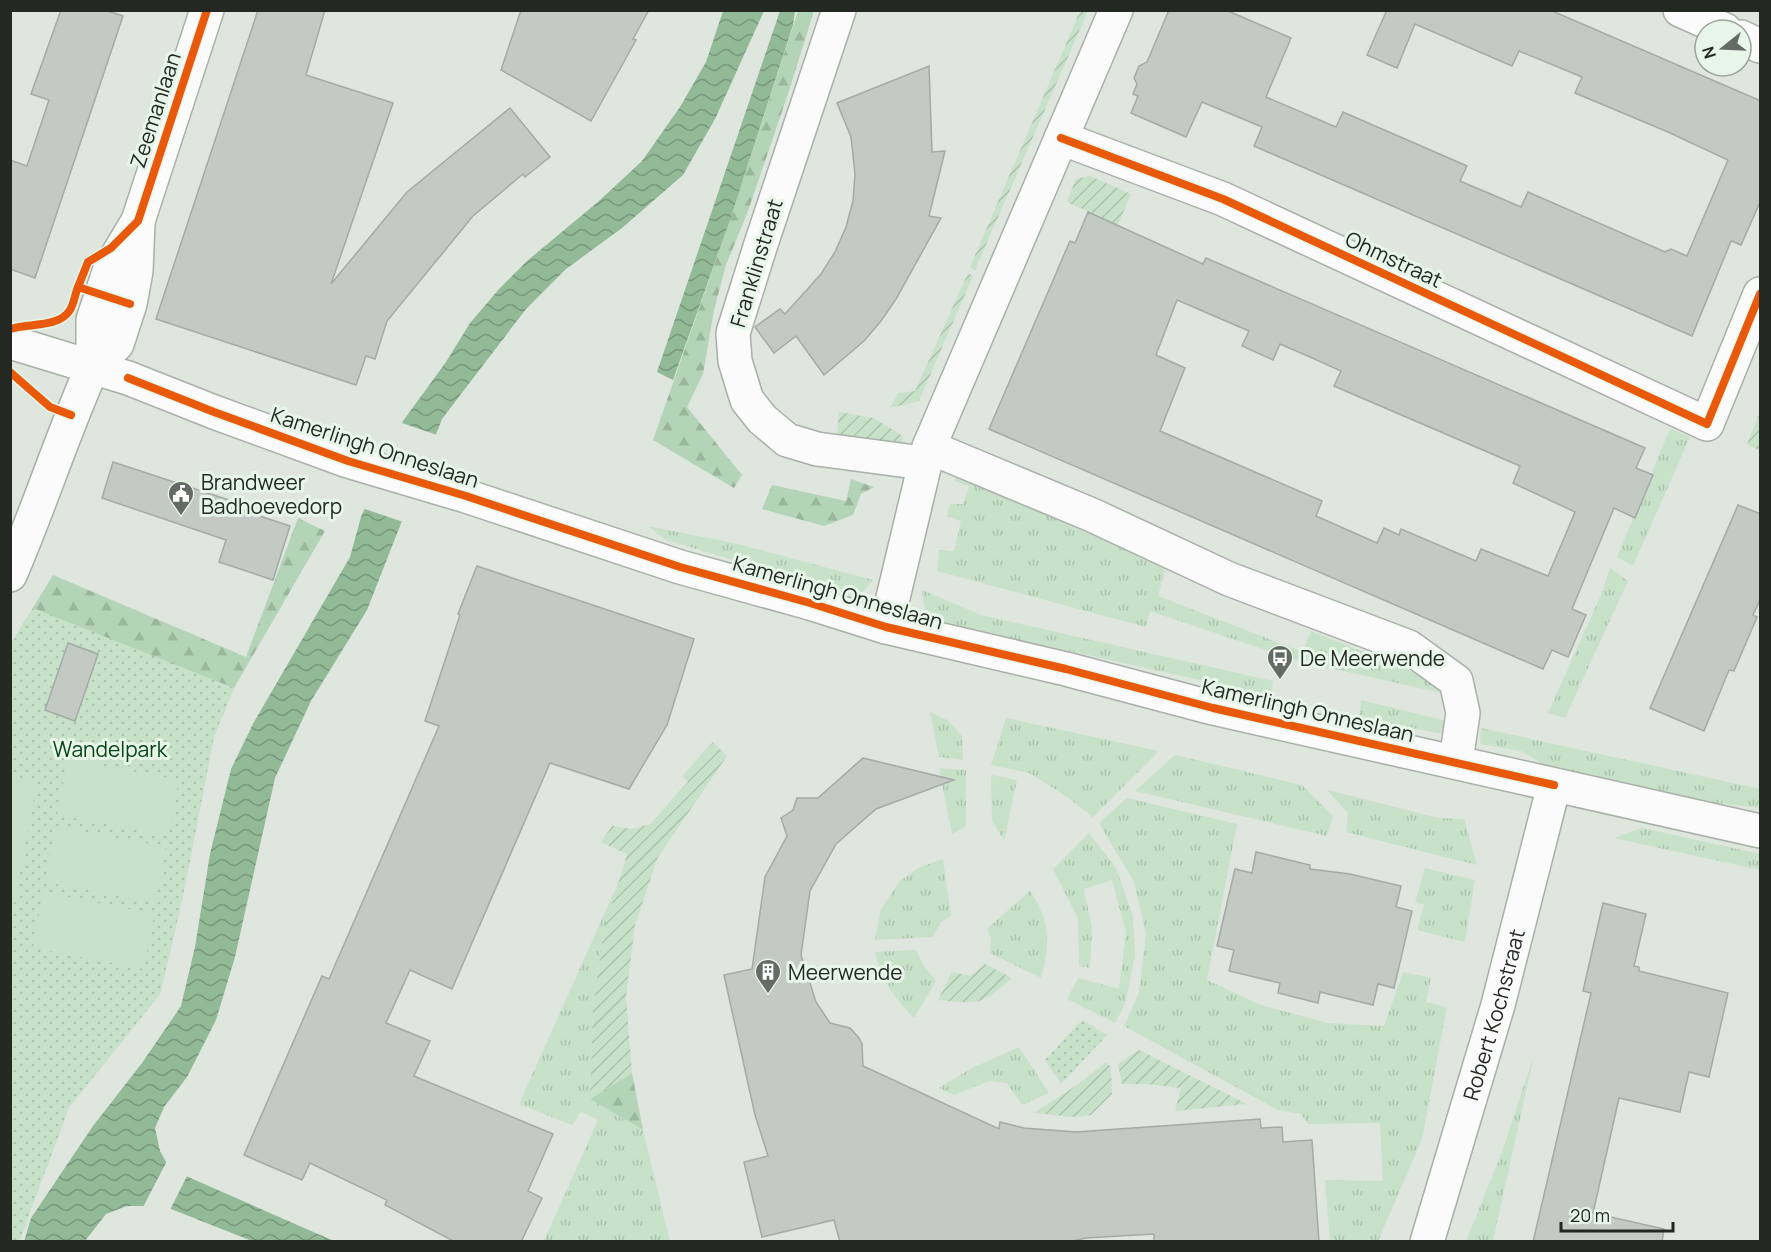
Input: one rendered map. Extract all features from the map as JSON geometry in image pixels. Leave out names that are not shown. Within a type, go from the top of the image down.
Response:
[{"type":"street","name":"Zeemanlaan","points":[[10,575],[27,537],[71,415],[93,366],[117,344],[130,304],[136,271],[138,221],[207,10]]},
{"type":"street","name":"Franklinstraat","points":[[839,10],[760,244],[733,333],[735,361],[747,400],[762,419],[787,440],[817,449],[926,455]]},
{"type":"street","points":[[886,627],[926,455],[1116,10]]},
{"type":"street","points":[[1680,10],[1698,18]]},
{"type":"street","name":"Ohmstraat","points":[[1061,138],[1223,199],[1707,423],[1761,294]]},
{"type":"street","name":"Kamerlingh Onneslaan","points":[[10,342],[93,366],[348,461],[449,491],[680,567],[886,627],[1066,669],[1213,708],[1761,831]]},
{"type":"street","points":[[926,455],[1092,515],[1229,579],[1408,647],[1456,681],[1463,713],[1456,761]]},
{"type":"street","name":"Robert Kochstraat","points":[[1427,1242],[1498,1005],[1554,785]]},
{"type":"green space","points":[[798,11],[814,11],[748,211],[726,265],[714,310],[703,374],[687,407],[742,475],[734,488],[653,440],[730,220]]},
{"type":"green space","points":[[1080,11],[1088,11],[975,270],[970,267]]},
{"type":"green space","points":[[1090,176],[1131,194],[1118,225],[1067,202],[1076,179]]},
{"type":"green space","points":[[968,273],[973,276],[919,401],[890,408],[898,393],[915,391]]},
{"type":"green space","points":[[839,412],[873,418],[903,436],[902,442],[837,437]]},
{"type":"green space","points":[[1760,412],[1760,451],[1747,444]]},
{"type":"green space","points":[[1670,429],[1690,437],[1633,566],[1617,557]]},
{"type":"green space","points":[[959,474],[1166,566],[1158,596],[1297,650],[1303,651],[1311,631],[1433,680],[1446,694],[1299,661],[1150,611],[1146,627],[937,571],[939,550],[954,551],[961,521],[947,516],[950,504],[963,504],[969,486],[954,481]]},
{"type":"green space","points":[[851,479],[874,487],[861,494],[853,515],[824,526],[762,509],[772,485],[846,501]]},
{"type":"green space","name":"Wandelpark","points":[[298,518],[325,531],[234,688],[214,736],[182,900],[160,994],[69,1107],[19,1241],[11,1241],[11,644],[53,575],[246,657]]},
{"type":"green space","points":[[648,526],[738,544],[873,580],[861,594],[811,583],[666,540]]},
{"type":"green space","points":[[1610,568],[1628,581],[1565,718],[1548,713],[1601,595]]},
{"type":"green space","points":[[922,590],[981,615],[1273,681],[1271,696],[926,619]]},
{"type":"green space","name":"Wandelpark","points":[[33,608],[234,688],[214,736],[182,900],[160,994],[69,1107],[19,1242],[10,1241],[10,646]]},
{"type":"green space","points":[[1361,700],[1447,721],[1444,734],[1359,718]]},
{"type":"green space","points":[[930,712],[947,720],[962,736],[963,760],[939,757]]},
{"type":"green space","points":[[1006,718],[1159,751],[1093,817],[1063,794],[1029,773],[991,765]]},
{"type":"green space","points":[[1481,728],[1760,789],[1760,808],[1691,800],[1548,767],[1521,751],[1480,744]]},
{"type":"green space","points":[[713,742],[727,756],[658,857],[635,925],[626,997],[632,1073],[590,1099],[593,1007],[604,930],[627,854],[601,842],[612,826],[632,829],[650,824],[688,782],[682,776]]},
{"type":"green space","points":[[1175,755],[1302,785],[1333,816],[1327,836],[1135,791]]},
{"type":"green space","points":[[68,759],[179,780],[169,836],[57,815]]},
{"type":"green space","points":[[939,768],[966,770],[966,826],[952,834]]},
{"type":"green space","points":[[991,775],[1017,780],[1004,841],[992,820]]},
{"type":"green space","points":[[11,776],[37,781],[13,912],[10,912]]},
{"type":"green space","points":[[1327,790],[1438,818],[1464,819],[1477,865],[1346,832],[1348,813]]},
{"type":"green space","points":[[1127,798],[1237,824],[1207,980],[1261,1005],[1328,1023],[1384,1026],[1403,972],[1431,978],[1426,1002],[1447,1007],[1422,1139],[1378,1241],[1330,1241],[1325,1180],[1383,1181],[1380,1123],[1308,1124],[1301,1114],[1278,1110],[1124,1026],[1139,993],[1146,934],[1134,882],[1099,823]]},
{"type":"green space","points":[[56,826],[166,847],[156,903],[45,882]]},
{"type":"green space","points":[[1642,828],[1760,854],[1760,870],[1614,838]]},
{"type":"green space","points":[[1089,833],[1116,868],[1133,916],[1135,956],[1125,1004],[1115,1023],[1067,999],[1078,978],[1119,989],[1126,932],[1112,880],[1084,889],[1092,929],[1090,968],[1079,966],[1078,919],[1053,869]]},
{"type":"green space","points":[[943,859],[951,916],[941,922],[933,937],[875,940],[881,909],[899,882],[918,868]]},
{"type":"green space","points":[[1425,868],[1475,880],[1465,942],[1417,930],[1424,905],[1415,902]]},
{"type":"green space","points":[[620,879],[604,930],[593,1007],[590,1099],[643,1130],[670,1241],[544,1241],[598,1120],[581,1112],[572,1125],[519,1104]]},
{"type":"green space","points":[[1030,891],[1042,913],[1047,933],[1041,978],[990,953],[991,939],[987,929]]},
{"type":"green space","points":[[43,892],[154,914],[144,969],[33,948]]},
{"type":"green space","points":[[916,950],[924,966],[936,981],[914,1018],[889,988],[875,952]]},
{"type":"green space","points":[[985,964],[1012,978],[993,994],[979,1001],[938,1000],[952,972],[971,976]]},
{"type":"green space","points":[[1082,1020],[1107,1035],[1061,1084],[1045,1060]]},
{"type":"green space","points":[[1019,1047],[1049,1093],[1022,1105],[1007,1083],[989,1081],[954,1095],[939,1088],[972,1068]]},
{"type":"green space","points":[[1139,1050],[1247,1104],[1175,1111],[1181,1088],[1122,1084],[1118,1064]]},
{"type":"green space","points":[[1534,1055],[1493,1241],[1466,1241],[1502,1152]]},
{"type":"green space","points":[[1106,1062],[1111,1067],[1112,1094],[1091,1115],[1073,1117],[1034,1113],[1077,1085]]},
{"type":"green space","points":[[632,1073],[643,1130],[590,1099]]},
{"type":"water","points":[[723,11],[764,11],[715,119],[683,175],[622,228],[566,269],[526,309],[442,419],[367,610],[311,701],[275,778],[235,957],[216,1020],[187,1077],[164,1107],[155,1128],[160,1151],[170,1169],[334,1241],[252,1241],[171,1209],[127,1206],[106,1214],[85,1241],[24,1242],[31,1218],[93,1126],[142,1063],[181,1006],[195,947],[210,854],[231,769],[254,722],[350,557],[361,517],[403,421],[446,362],[470,323],[499,289],[527,261],[599,201],[642,161],[680,107],[706,62]]},
{"type":"water","points":[[780,11],[795,11],[793,25],[730,220],[673,380],[657,372]]},
{"type":"pier","points":[[399,422],[440,436],[406,523],[362,508]]},
{"type":"pier","points":[[168,1159],[172,1167],[188,1174],[169,1212],[142,1209]]},
{"type":"building","points":[[61,10],[105,10],[123,16],[35,278],[10,269],[10,160],[27,166],[49,100],[31,94]]},
{"type":"building","points":[[258,10],[325,10],[306,75],[393,103],[331,284],[407,192],[510,108],[550,157],[525,177],[523,174],[473,216],[387,321],[375,359],[366,356],[356,385],[156,319]]},
{"type":"building","points":[[521,10],[649,10],[633,39],[636,40],[591,121],[501,70]]},
{"type":"building","points":[[1169,10],[1226,10],[1291,38],[1266,97],[1336,127],[1343,112],[1467,166],[1460,181],[1521,207],[1528,192],[1665,252],[1671,249],[1687,256],[1728,160],[1575,93],[1582,77],[1519,51],[1512,66],[1415,24],[1397,68],[1367,55],[1386,12],[1383,10],[1550,10],[1693,72],[1693,78],[1708,78],[1761,101],[1761,200],[1741,245],[1731,241],[1692,336],[1254,146],[1262,127],[1202,102],[1186,137],[1131,113],[1138,96],[1133,94],[1137,84],[1134,78],[1139,66],[1147,62]]},
{"type":"building","points":[[929,66],[932,152],[945,151],[929,216],[941,218],[896,299],[881,321],[864,341],[824,375],[796,336],[774,353],[755,327],[780,309],[785,314],[821,274],[835,252],[846,227],[853,201],[855,174],[851,137],[837,103]]},
{"type":"building","points":[[1088,212],[1203,264],[1206,258],[1645,448],[1636,468],[1653,475],[1635,518],[1614,508],[1572,609],[1586,615],[1568,657],[1552,650],[1543,669],[989,429],[1070,241],[1075,243]],"holes":[[[1177,300],[1249,331],[1242,346],[1273,360],[1280,344],[1341,371],[1334,386],[1520,466],[1513,483],[1575,512],[1548,576],[1481,549],[1476,561],[1401,529],[1399,535],[1384,528],[1377,543],[1316,516],[1322,501],[1160,431],[1185,368],[1156,355]]]},
{"type":"building","points":[[113,462],[241,504],[239,509],[290,526],[273,580],[219,562],[226,540],[102,498]]},
{"type":"building","points":[[1738,505],[1761,514],[1761,598],[1753,615],[1757,617],[1734,671],[1729,670],[1704,731],[1650,708]]},
{"type":"building","points":[[477,566],[694,639],[667,725],[629,789],[550,763],[452,989],[410,970],[386,1023],[430,1041],[414,1076],[553,1134],[528,1191],[542,1198],[521,1242],[455,1242],[385,1205],[387,1200],[310,1163],[302,1180],[244,1155],[322,976],[329,979],[439,726],[425,721],[460,615],[458,614]]},
{"type":"building","points":[[68,643],[98,654],[75,721],[45,710]]},
{"type":"building","name":"Meerwende","points":[[863,758],[954,780],[876,809],[836,844],[810,891],[801,955],[816,1002],[830,1023],[850,1028],[859,1038],[862,1044],[863,1066],[999,1129],[1000,1122],[1024,1128],[1076,1132],[1260,1119],[1261,1128],[1282,1127],[1283,1142],[1312,1140],[1319,1242],[1154,1242],[1154,1234],[1086,1238],[1068,1242],[840,1242],[834,1220],[762,1237],[744,1162],[768,1156],[755,1115],[724,975],[752,969],[765,877],[787,836],[781,818],[793,810],[797,798],[818,798]]},
{"type":"building","points":[[1256,852],[1310,865],[1310,869],[1350,874],[1401,886],[1396,907],[1412,911],[1394,988],[1378,984],[1373,1005],[1320,992],[1318,1003],[1278,993],[1280,983],[1229,971],[1234,950],[1217,946],[1235,869],[1252,873]]},
{"type":"building","points":[[1603,903],[1646,914],[1634,966],[1639,967],[1639,971],[1728,993],[1709,1077],[1689,1072],[1680,1112],[1619,1098],[1593,1213],[1664,1229],[1662,1242],[1533,1242],[1591,993],[1583,991]]},
{"type":"cycle path","points":[[78,287],[88,262],[111,248],[138,221],[207,10]]},
{"type":"cycle path","points":[[1061,138],[1223,199],[1707,424],[1760,294]]},
{"type":"cycle path","points":[[10,329],[59,320],[71,308],[78,287],[130,304]]},
{"type":"cycle path","points":[[10,372],[50,407],[71,415]]},
{"type":"cycle path","points":[[128,378],[348,461],[466,496],[680,567],[886,627],[1066,669],[1213,708],[1554,785]]},
{"type":"place","name":"Brandweer Badhoevedorp","points":[[181,517]]},
{"type":"place","name":"De Meerwende","points":[[1280,681]]},
{"type":"place","name":"Meerwende","points":[[768,995]]}]
